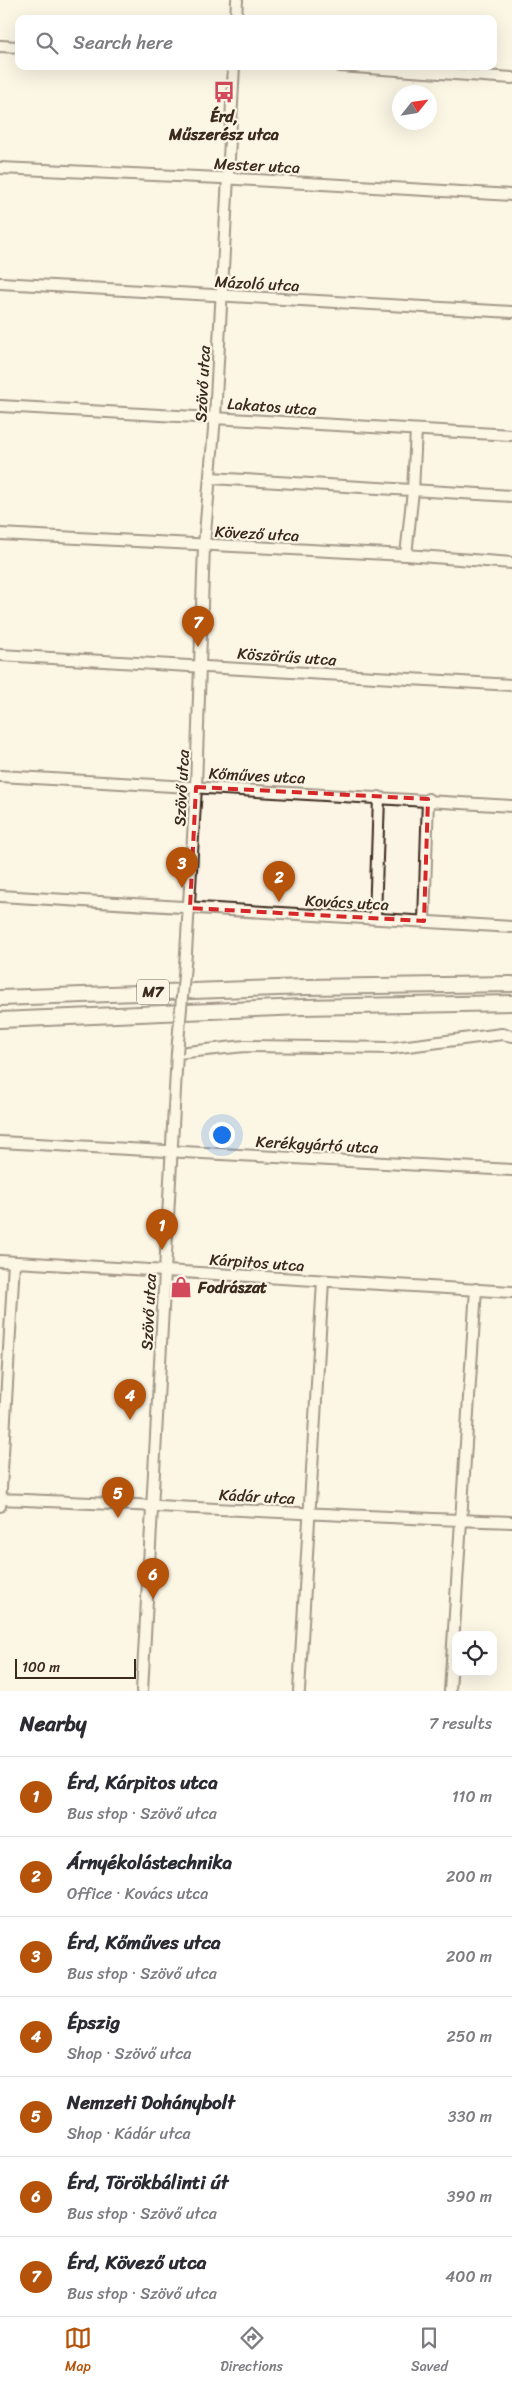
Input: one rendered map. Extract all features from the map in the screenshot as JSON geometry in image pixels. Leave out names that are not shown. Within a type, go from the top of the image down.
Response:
[{"type":"highway","name":"M7","points":[[0,998],[306,987],[512,984]]},
{"type":"highway","name":"M7","points":[[0,1020],[302,1007],[512,1003]]},
{"type":"street","points":[[236,15],[237,0]]},
{"type":"street","points":[[0,46],[15,47]]},
{"type":"street","name":"Szövő utca","points":[[142,1691],[178,1052],[190,908],[202,665],[204,545],[215,417],[234,70]]},
{"type":"street","points":[[397,70],[512,78]]},
{"type":"street","name":"Mester utca","points":[[0,168],[227,178],[512,195]]},
{"type":"street","name":"Mázoló utca","points":[[0,283],[512,312]]},
{"type":"street","name":"Lakatos utca","points":[[0,406],[512,434]]},
{"type":"street","points":[[406,555],[413,491],[416,430]]},
{"type":"street","points":[[211,478],[512,496]]},
{"type":"street","name":"Kövező utca","points":[[0,534],[406,555],[512,563]]},
{"type":"street","name":"Köszörűs utca","points":[[0,655],[202,665],[512,685]]},
{"type":"street","name":"Kőműves utca","points":[[0,776],[428,799],[512,806]]},
{"type":"street","points":[[375,918],[379,797]]},
{"type":"street","points":[[424,920],[428,799]]},
{"type":"street","name":"Kovács utca","points":[[0,896],[424,920],[512,927]]},
{"type":"street","points":[[178,1052],[245,1046],[392,1048],[502,1034],[512,1036]]},
{"type":"street","name":"Kerékgyártó utca","points":[[0,1142],[512,1170]]},
{"type":"street","name":"Kárpitos utca","points":[[0,1261],[512,1292]]},
{"type":"street","points":[[0,1506],[14,1262]]},
{"type":"street","points":[[300,1691],[323,1281]]},
{"type":"street","points":[[450,1691],[476,1289]]},
{"type":"street","name":"Kádár utca","points":[[0,1500],[153,1505],[309,1514],[512,1522]]},
{"type":"highlighted area","points":[[196,787],[428,799],[424,921],[190,908]]},
{"type":"place","name":"Érd, Műszerész utca","points":[[224,92]]},
{"type":"place","name":"Érd, Kövező utca","points":[[198,647]]},
{"type":"place","name":"Érd, Kőműves utca","points":[[182,888]]},
{"type":"place","name":"Árnyékolástechnika","points":[[279,902]]},
{"type":"place","name":"Érd, Kárpitos utca","points":[[162,1250]]},
{"type":"place","name":"Fodrászat","points":[[181,1287]]},
{"type":"place","name":"Épszig","points":[[130,1420]]},
{"type":"place","name":"Nemzeti Dohánybolt","points":[[118,1518]]},
{"type":"place","name":"Érd, Törökbálinti út","points":[[153,1599]]}]
